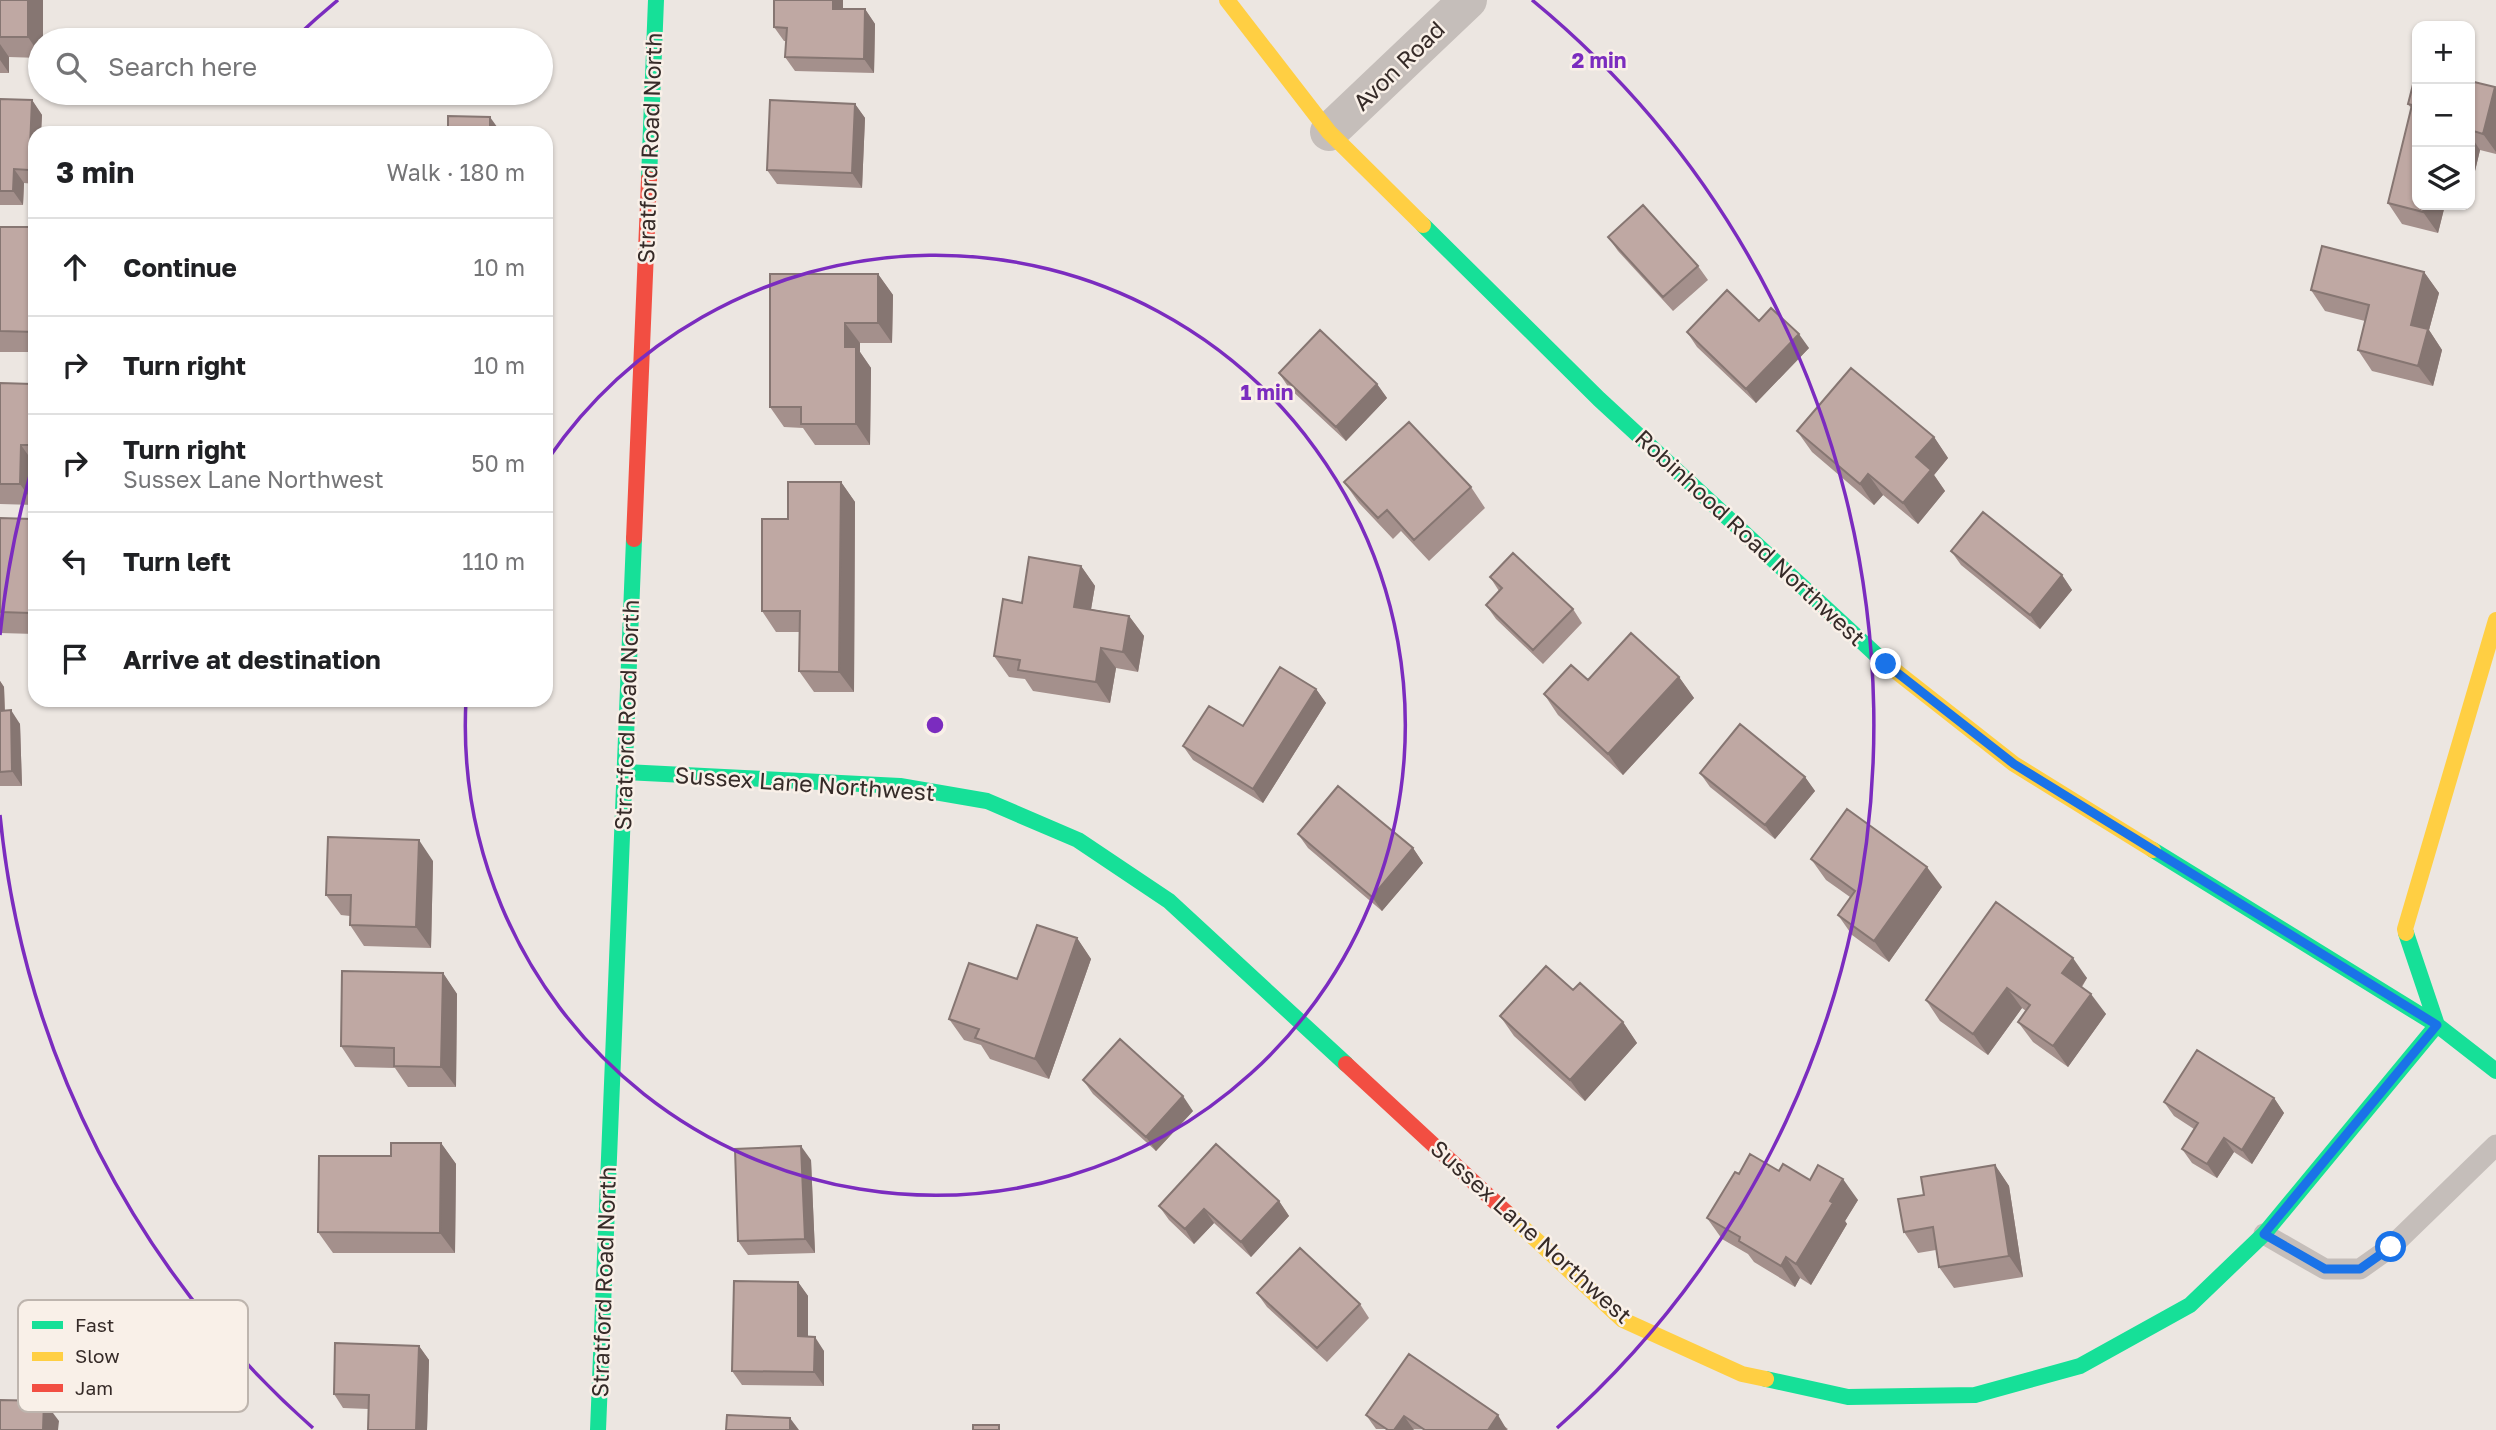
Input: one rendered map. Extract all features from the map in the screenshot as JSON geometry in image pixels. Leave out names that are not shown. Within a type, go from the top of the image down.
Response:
[{"type":"street","name":"Stratford Road North","points":[[598,1430],[656,0]]},
{"type":"street","name":"Robinhood Road Northwest","points":[[1227,0],[1329,132],[1599,399],[1886,664],[2014,764],[2437,1025],[2496,1071]]},
{"type":"street","name":"Avon Road","points":[[1329,132],[1468,0]]},
{"type":"street","points":[[2437,1025],[2406,929],[2496,620]]},
{"type":"street","name":"Sussex Lane Northwest","points":[[625,772],[900,786],[987,801],[1078,840],[1169,901],[1623,1320],[1742,1374],[1848,1397],[1975,1395],[2080,1366],[2190,1306],[2264,1234],[2437,1025]]},
{"type":"lane","points":[[2264,1234],[2325,1269],[2360,1269],[2391,1247],[2496,1145]]},
{"type":"building","points":[[0,0],[28,0],[28,37],[0,37]]},
{"type":"building","points":[[774,0],[833,0],[833,9],[865,9],[864,59],[785,57],[787,28],[774,27]]},
{"type":"building","points":[[2475,82],[2495,87],[2483,134],[2475,132]]},
{"type":"building","points":[[2412,88],[2412,105],[2408,104]]},
{"type":"building","points":[[0,99],[28,100],[28,105],[32,105],[31,126],[28,126],[28,170],[14,169],[13,191],[0,191]]},
{"type":"building","points":[[770,100],[855,104],[852,173],[767,170]]},
{"type":"building","points":[[2412,105],[2412,209],[2388,203]]},
{"type":"building","points":[[448,116],[490,117],[490,126],[448,126]]},
{"type":"building","points":[[1643,205],[1698,266],[1663,297],[1608,237]]},
{"type":"building","points":[[0,227],[28,227],[28,332],[0,331]]},
{"type":"building","points":[[2322,246],[2424,272],[2411,325],[2428,329],[2418,366],[2358,350],[2369,305],[2311,290]]},
{"type":"building","points":[[770,274],[878,274],[878,323],[845,323],[845,347],[856,347],[856,424],[801,424],[801,407],[770,407]]},
{"type":"building","points":[[1727,290],[1759,321],[1771,308],[1799,334],[1746,389],[1687,332]]},
{"type":"building","points":[[1320,330],[1377,384],[1336,427],[1279,373]]},
{"type":"building","points":[[1851,368],[1934,437],[1916,457],[1931,470],[1903,503],[1868,474],[1860,484],[1797,431]]},
{"type":"building","points":[[0,383],[28,384],[28,445],[21,445],[20,484],[0,484]]},
{"type":"building","points":[[1409,422],[1471,487],[1414,540],[1387,510],[1378,518],[1344,482]]},
{"type":"building","points":[[788,482],[841,482],[839,672],[799,671],[800,611],[762,611],[762,519],[788,519]]},
{"type":"building","points":[[1983,512],[2062,575],[2030,615],[1951,551]]},
{"type":"building","points":[[0,518],[28,519],[28,613],[0,612]]},
{"type":"building","points":[[1513,553],[1573,609],[1533,650],[1486,605],[1502,588],[1490,577]]},
{"type":"building","points":[[1029,557],[1081,566],[1074,607],[1129,616],[1123,652],[1101,648],[1096,682],[1018,670],[1020,660],[994,656],[1003,599],[1022,603]]},
{"type":"building","points":[[1631,633],[1679,677],[1608,754],[1544,694],[1571,665],[1588,680]]},
{"type":"building","points":[[1280,667],[1316,689],[1253,789],[1183,746],[1209,706],[1243,726]]},
{"type":"building","points":[[11,710],[12,771],[0,772],[0,711]]},
{"type":"building","points":[[1740,724],[1805,777],[1765,825],[1700,773]]},
{"type":"building","points":[[1338,786],[1413,848],[1372,897],[1298,834]]},
{"type":"building","points":[[1847,809],[1927,867],[1874,941],[1838,915],[1855,891],[1811,859]]},
{"type":"building","points":[[328,837],[419,840],[416,927],[350,925],[351,895],[326,895]]},
{"type":"building","points":[[1996,902],[2073,958],[2062,973],[2091,994],[2053,1046],[2018,1022],[2030,1005],[2007,988],[1973,1034],[1926,1000]]},
{"type":"building","points":[[1037,925],[1077,938],[1035,1059],[975,1038],[979,1029],[949,1019],[969,963],[1017,979]]},
{"type":"building","points":[[1546,966],[1573,990],[1580,983],[1623,1022],[1570,1080],[1500,1016]]},
{"type":"building","points":[[342,971],[443,973],[441,1067],[394,1066],[394,1048],[341,1046]]},
{"type":"building","points":[[1120,1039],[1183,1096],[1146,1137],[1083,1080]]},
{"type":"building","points":[[2197,1050],[2274,1098],[2242,1150],[2224,1138],[2207,1164],[2182,1149],[2198,1123],[2164,1102]]},
{"type":"building","points":[[391,1143],[441,1143],[440,1233],[318,1232],[319,1156],[391,1156]]},
{"type":"building","points":[[1216,1144],[1279,1201],[1241,1242],[1204,1209],[1185,1229],[1159,1206]]},
{"type":"building","points":[[801,1146],[805,1239],[738,1241],[735,1149]]},
{"type":"building","points":[[1750,1154],[1779,1171],[1783,1164],[1810,1180],[1818,1165],[1843,1179],[1830,1201],[1833,1203],[1796,1264],[1786,1257],[1781,1266],[1707,1218],[1735,1172],[1739,1174]]},
{"type":"building","points":[[1995,1165],[2009,1256],[1939,1267],[1933,1227],[1904,1232],[1898,1199],[1924,1195],[1921,1177]]},
{"type":"building","points":[[1300,1248],[1360,1304],[1317,1348],[1257,1293]]},
{"type":"building","points":[[734,1281],[798,1282],[798,1336],[815,1337],[814,1372],[732,1371]]},
{"type":"building","points":[[335,1343],[419,1346],[416,1430],[368,1430],[369,1395],[334,1394]]},
{"type":"building","points":[[1409,1354],[1498,1415],[1488,1430],[1425,1430],[1404,1416],[1394,1430],[1388,1430],[1366,1415]]},
{"type":"building","points":[[0,1400],[18,1400],[18,1412],[44,1412],[43,1430],[0,1430]]},
{"type":"building","points":[[727,1415],[790,1418],[790,1430],[726,1430]]},
{"type":"building","points":[[973,1425],[999,1425],[999,1430],[973,1430]]},
{"type":"traffic: fast","points":[[649,179],[656,0]]},
{"type":"traffic: fast","points":[[1423,225],[1599,399],[1884,662]]},
{"type":"traffic: fast","points":[[598,1430],[634,539]]},
{"type":"traffic: fast","points":[[625,772],[900,786],[987,801],[1078,840],[1169,901],[1346,1064]]},
{"type":"traffic: fast","points":[[2153,850],[2437,1025],[2496,1071]]},
{"type":"traffic: fast","points":[[1766,1379],[1848,1397],[1975,1395],[2080,1366],[2190,1305],[2264,1234],[2437,1025],[2406,933]]},
{"type":"traffic: slow","points":[[1227,0],[1329,132],[1423,225]]},
{"type":"traffic: slow","points":[[2406,933],[2496,620]]},
{"type":"traffic: slow","points":[[1884,662],[2014,764],[2153,850]]},
{"type":"traffic: slow","points":[[1507,1213],[1623,1320],[1742,1374],[1766,1379]]},
{"type":"traffic: jam","points":[[634,539],[649,179]]},
{"type":"traffic: jam","points":[[1346,1064],[1507,1213]]},
{"type":"route","points":[[1886,664],[2014,764],[2437,1025],[2264,1234],[2325,1269],[2360,1269],[2391,1247]]}]
